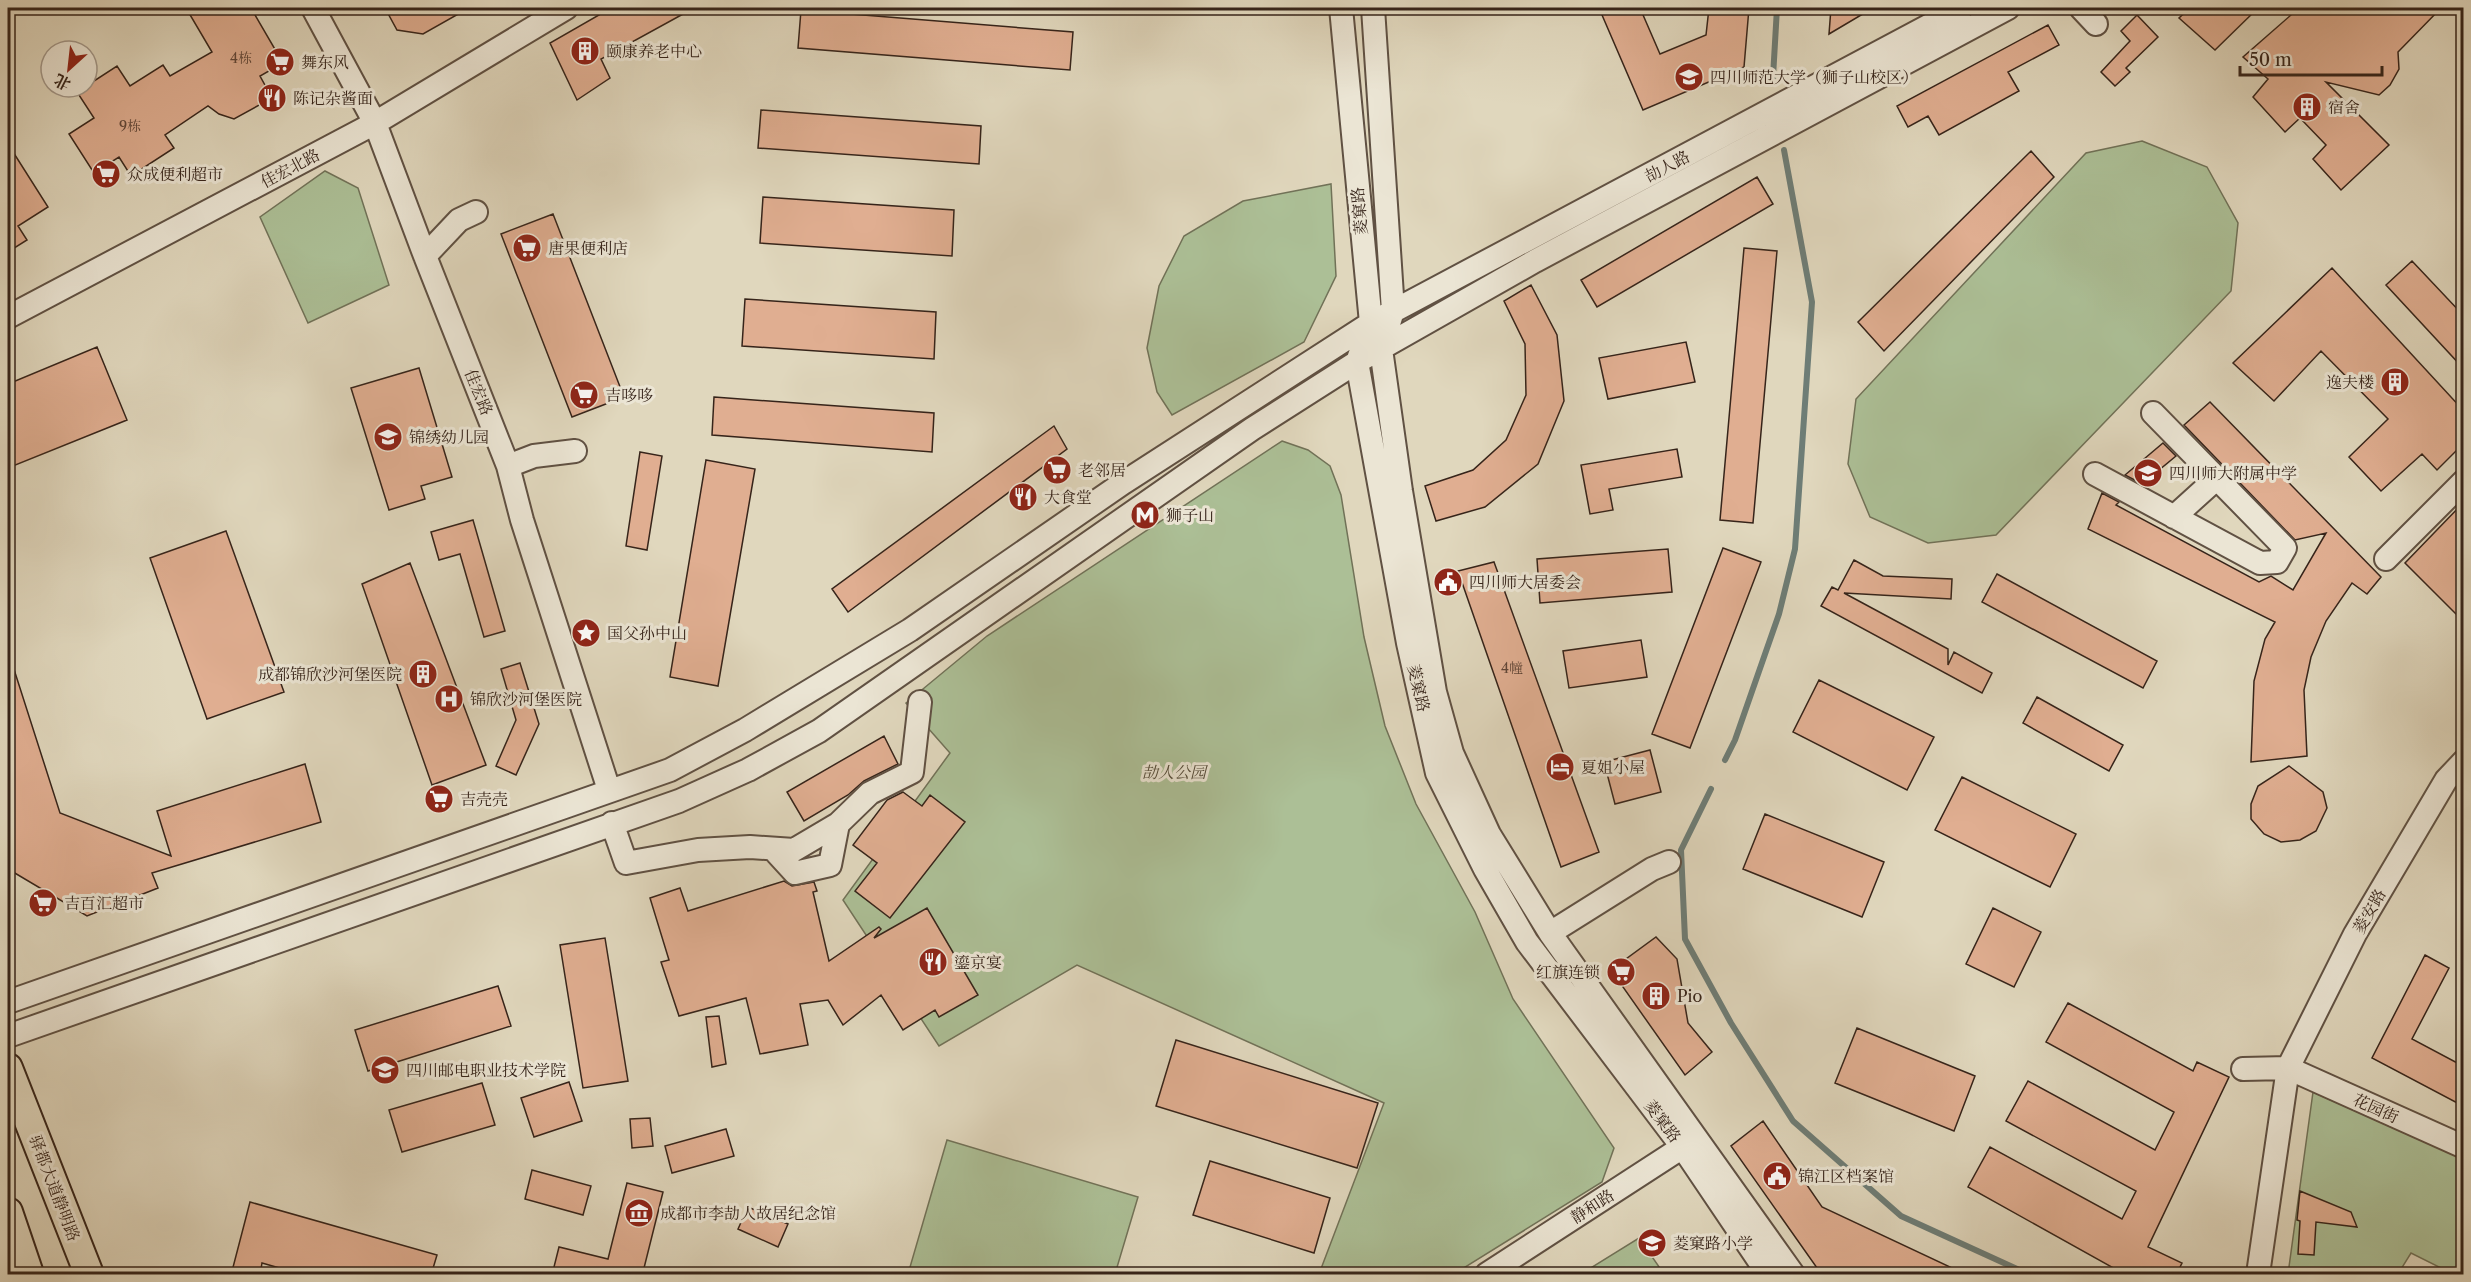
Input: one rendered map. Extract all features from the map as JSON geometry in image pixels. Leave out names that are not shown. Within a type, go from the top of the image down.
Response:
[{"type":"main road","name":"驿都大道静明路","points":[[8,1068],[89,1275]]},
{"type":"main road","points":[[8,1212],[29,1275]]},
{"type":"street","name":"佳宏路","points":[[313,8],[375,123],[424,256],[508,466],[522,520],[609,790]]},
{"type":"street","name":"佳宏北路","points":[[8,317],[375,123],[566,8]]},
{"type":"street","name":"菱窠路","points":[[1341,8],[1371,323],[1357,362],[1408,643],[1437,773],[1485,869],[1527,942],[1690,1142],[1793,1275]]},
{"type":"street","name":"菱窠路","points":[[1373,8],[1393,311],[1381,349],[1401,491],[1436,692],[1452,753],[1489,834],[1550,933],[1690,1142],[1768,1275]]},
{"type":"street","name":"劼人路","points":[[8,1002],[670,770],[744,730],[910,630],[1123,483],[1371,323],[1962,8]]},
{"type":"street","points":[[8,1036],[679,801],[718,783],[819,731],[1252,429],[1357,362],[1546,255],[2008,8]]},
{"type":"street","points":[[2081,8],[2096,24]]},
{"type":"street","points":[[424,256],[459,220],[476,212]]},
{"type":"street","points":[[2095,474],[2260,562],[2277,562],[2285,548],[2153,413]]},
{"type":"street","points":[[508,466],[534,456],[575,451]]},
{"type":"street","points":[[2174,517],[2217,478]]},
{"type":"street","points":[[2386,559],[2463,480]]},
{"type":"street","points":[[612,823],[626,864],[698,850],[750,847],[794,850],[838,824],[870,793],[912,772],[920,702]]},
{"type":"street","name":"菱安路","points":[[2258,1275],[2288,1068],[2355,934],[2446,780],[2463,761]]},
{"type":"street","points":[[773,849],[795,873],[830,865],[838,824]]},
{"type":"street","points":[[1550,933],[1652,869],[1669,862]]},
{"type":"street","points":[[2242,1069],[2288,1068]]},
{"type":"street","name":"花园街","points":[[2288,1068],[2463,1147]]},
{"type":"street","name":"静和路","points":[[1487,1275],[1690,1142]]},
{"type":"green space","points":[[2142,141],[2207,167],[2238,223],[2231,291],[1996,535],[1928,543],[1870,517],[1848,464],[1856,399],[2086,153]]},
{"type":"green space","points":[[325,171],[358,188],[389,285],[308,323],[260,217]]},
{"type":"green space","points":[[1331,184],[1336,276],[1304,342],[1172,415],[1157,392],[1147,348],[1159,286],[1184,236],[1243,201]]},
{"type":"green space","name":"劼人公园","points":[[1282,441],[1308,450],[1330,466],[1341,495],[1364,637],[1385,726],[1416,804],[1475,912],[1513,999],[1614,1148],[1602,1182],[1454,1274],[1319,1274],[1384,1103],[1077,965],[939,1046],[843,900],[950,753],[906,703],[987,636]]},
{"type":"green space","points":[[2313,1092],[2463,1159],[2463,1274],[2453,1274],[2411,1253],[2398,1274],[2288,1274]]},
{"type":"green space","points":[[947,1140],[1138,1197],[1115,1274],[908,1274]]},
{"type":"green space","points":[[1639,1238],[1664,1274],[1581,1274]]},
{"type":"building","points":[[186,8],[251,8],[283,63],[260,76],[272,98],[234,119],[219,114],[208,106],[165,135],[174,148],[131,176],[119,157],[94,173],[69,134],[94,118],[82,99],[99,99],[99,78],[117,66],[130,86],[163,65],[170,76],[212,52]]},
{"type":"building","points":[[385,8],[469,8],[423,34],[397,30]]},
{"type":"building","name":"颐康养老中心","points":[[611,8],[694,8],[601,59],[610,78],[577,100],[550,43]]},
{"type":"building","points":[[1599,8],[1640,8],[1660,54],[1706,35],[1709,8],[1749,8],[1744,67],[1643,110]]},
{"type":"building","points":[[1831,8],[1873,8],[1829,34]]},
{"type":"building","points":[[2190,8],[2258,8],[2215,50],[2179,18]]},
{"type":"building","points":[[2299,8],[2441,8],[2398,52],[2399,69],[2390,85],[2379,95],[2326,82],[2389,145],[2341,190],[2313,159],[2326,145],[2300,118],[2285,132],[2253,97],[2268,79],[2243,57]]},
{"type":"building","points":[[801,10],[1073,32],[1070,70],[798,48]]},
{"type":"building","points":[[2137,15],[2158,37],[2126,68],[2130,72],[2115,86],[2101,72],[2130,41],[2121,31]]},
{"type":"building","points":[[2048,25],[2059,45],[2008,72],[2019,91],[1939,135],[1928,116],[1908,127],[1897,106]]},
{"type":"building","points":[[761,110],[981,126],[979,164],[758,148]]},
{"type":"building","points":[[8,144],[48,207],[18,226],[27,240],[8,252]]},
{"type":"building","points":[[2031,151],[2054,177],[1884,351],[1858,322]]},
{"type":"building","points":[[1757,177],[1773,204],[1597,307],[1581,280]]},
{"type":"building","points":[[763,197],[954,210],[952,256],[760,243]]},
{"type":"building","points":[[553,214],[624,397],[572,417],[501,234]]},
{"type":"building","points":[[1744,248],[1777,251],[1753,523],[1720,520]]},
{"type":"building","points":[[2412,261],[2463,315],[2463,368],[2386,285]]},
{"type":"building","name":"逸夫楼","points":[[2332,268],[2463,410],[2463,444],[2437,470],[2422,454],[2381,491],[2349,457],[2388,419],[2321,351],[2274,401],[2233,363]]},
{"type":"building","points":[[1531,285],[1557,335],[1564,401],[1538,464],[1485,507],[1436,521],[1425,486],[1473,470],[1506,440],[1526,395],[1525,344],[1504,301]]},
{"type":"building","points":[[745,299],[936,312],[934,359],[742,346]]},
{"type":"building","points":[[1686,342],[1695,382],[1608,399],[1599,358]]},
{"type":"building","points":[[97,347],[127,420],[8,468],[8,384]]},
{"type":"building","points":[[419,368],[452,477],[421,486],[425,499],[389,510],[351,388]]},
{"type":"building","points":[[714,397],[934,413],[932,452],[712,435]]},
{"type":"building","points":[[2210,402],[2381,577],[2367,594],[2352,583],[2326,621],[2311,657],[2304,690],[2307,756],[2251,762],[2254,681],[2265,639],[2275,622],[2088,529],[2102,493],[2119,502],[2116,505],[2259,582],[2271,576],[2293,590],[2326,533],[2295,540],[2184,425]]},
{"type":"building","points":[[1054,426],[1067,449],[848,612],[832,589]]},
{"type":"building","points":[[2163,443],[2176,456],[2142,484],[2125,475]]},
{"type":"building","points":[[1677,449],[1682,477],[1609,489],[1613,510],[1590,514],[1581,465]]},
{"type":"building","points":[[640,452],[662,456],[647,550],[626,546]]},
{"type":"building","points":[[706,460],[755,469],[718,686],[670,677]]},
{"type":"building","points":[[2463,503],[2463,621],[2405,563]]},
{"type":"building","points":[[473,520],[505,631],[484,637],[460,554],[439,560],[431,532]]},
{"type":"building","points":[[226,531],[284,692],[207,719],[150,558]]},
{"type":"building","points":[[1723,548],[1761,562],[1690,748],[1652,734]]},
{"type":"building","points":[[1668,549],[1672,592],[1540,603],[1537,559]]},
{"type":"building","points":[[1854,560],[1883,576],[1952,579],[1951,599],[1844,593],[1948,649],[1948,665],[1954,652],[1992,673],[1982,693],[1821,606],[1832,587],[1838,590]]},
{"type":"building","points":[[1494,562],[1599,852],[1561,867],[1458,571]]},
{"type":"building","name":"成都锦欣沙河堡医院","points":[[410,563],[486,765],[432,785],[362,584]]},
{"type":"building","points":[[1997,574],[2157,661],[2143,688],[1982,602]]},
{"type":"building","points":[[1641,640],[1647,677],[1569,688],[1563,651]]},
{"type":"building","points":[[11,660],[60,813],[171,856],[157,811],[305,764],[321,822],[152,873],[158,888],[87,916],[8,869],[8,661]]},
{"type":"building","points":[[520,663],[539,724],[516,775],[496,766],[516,720],[501,669]]},
{"type":"building","points":[[1819,680],[1934,737],[1907,790],[1793,732]]},
{"type":"building","points":[[2037,697],[2123,745],[2109,771],[2023,723]]},
{"type":"building","points":[[884,736],[898,764],[864,781],[848,795],[804,821],[787,792]]},
{"type":"building","points":[[1650,750],[1661,792],[1615,804],[1604,762]]},
{"type":"building","points":[[2289,766],[2323,792],[2327,808],[2316,831],[2300,840],[2281,842],[2264,834],[2251,819],[2251,804],[2258,786]]},
{"type":"building","points":[[1962,777],[2076,834],[2050,887],[1935,830]]},
{"type":"building","points":[[903,792],[922,806],[930,795],[965,822],[890,918],[855,891],[877,863],[853,845],[887,800]]},
{"type":"building","points":[[1765,814],[1884,862],[1862,917],[1743,869]]},
{"type":"building","points":[[784,881],[792,886],[814,882],[817,891],[813,892],[829,961],[879,927],[881,929],[874,938],[927,908],[978,995],[939,1017],[935,1010],[903,1030],[881,995],[843,1025],[828,1000],[800,1004],[808,1045],[760,1054],[746,998],[679,1016],[661,962],[669,960],[650,898],[680,888],[688,911]]},
{"type":"building","points":[[1993,908],[2041,932],[2014,987],[1966,964]]},
{"type":"building","name":"Pio","points":[[1656,937],[1677,959],[1688,1023],[1712,1052],[1685,1075],[1611,970]]},
{"type":"building","points":[[605,938],[628,1081],[583,1088],[560,945]]},
{"type":"building","points":[[2425,955],[2449,968],[2412,1039],[2463,1066],[2463,1106],[2372,1058]]},
{"type":"building","points":[[498,986],[511,1026],[368,1071],[355,1030]]},
{"type":"building","points":[[2068,1003],[2193,1071],[2197,1062],[2229,1077],[2148,1247],[2182,1263],[2176,1275],[2126,1275],[1968,1187],[1990,1147],[2122,1219],[2136,1191],[2006,1121],[2028,1081],[2155,1150],[2174,1112],[2046,1042]]},
{"type":"building","points":[[719,1016],[726,1064],[712,1067],[706,1017]]},
{"type":"building","points":[[1857,1028],[1975,1076],[1954,1131],[1835,1083]]},
{"type":"building","points":[[1176,1040],[1378,1103],[1357,1168],[1156,1106]]},
{"type":"building","points":[[569,1082],[582,1121],[534,1137],[521,1098]]},
{"type":"building","points":[[482,1083],[495,1125],[402,1152],[389,1110]]},
{"type":"building","points":[[650,1118],[653,1146],[632,1148],[630,1119]]},
{"type":"building","name":"锦江区档案馆","points":[[1763,1121],[1822,1207],[1967,1275],[1822,1275],[1731,1146]]},
{"type":"building","name":"成都市李劼人故居纪念馆","points":[[726,1129],[734,1156],[672,1173],[665,1146]]},
{"type":"building","points":[[1210,1161],[1330,1198],[1314,1253],[1193,1215]]},
{"type":"building","points":[[532,1170],[591,1186],[583,1215],[525,1199]]},
{"type":"building","points":[[627,1183],[663,1192],[644,1268],[645,1275],[552,1275],[559,1247],[608,1259]]},
{"type":"building","points":[[2300,1191],[2351,1212],[2357,1227],[2316,1222],[2314,1255],[2298,1254],[2300,1221],[2297,1220]]},
{"type":"building","points":[[250,1202],[437,1255],[431,1275],[304,1275],[262,1263],[260,1275],[231,1275]]},
{"type":"building","name":"成都市李劼人故居纪念馆","points":[[748,1207],[788,1224],[778,1247],[738,1229]]},
{"type":"waterway","points":[[1773,77],[1777,8]]},
{"type":"waterway","points":[[1725,760],[1735,740],[1779,614],[1795,549],[1812,302],[1784,150]]},
{"type":"waterway","points":[[1711,789],[1681,850],[1685,939],[1731,1023],[1793,1121],[1901,1216],[2028,1274]]},
{"type":"place","name":"颐康养老中心","points":[[585,51]]},
{"type":"place","name":"舞东风","points":[[280,62]]},
{"type":"place","name":"四川师范大学（狮子山校区）","points":[[1689,77]]},
{"type":"place","name":"陈记杂酱面","points":[[272,98]]},
{"type":"place","name":"宿舍","points":[[2307,107]]},
{"type":"place","name":"众成便利超市","points":[[106,174]]},
{"type":"place","name":"唐果便利店","points":[[527,248]]},
{"type":"place","name":"逸夫楼","points":[[2395,382]]},
{"type":"place","name":"吉哆哆","points":[[584,395]]},
{"type":"place","name":"锦绣幼儿园","points":[[388,437]]},
{"type":"place","name":"老邻居","points":[[1057,470]]},
{"type":"place","name":"四川师大附属中学","points":[[2148,473]]},
{"type":"place","name":"大食堂","points":[[1023,497]]},
{"type":"place","name":"狮子山","points":[[1145,515]]},
{"type":"place","name":"四川师大居委会","points":[[1448,582]]},
{"type":"place","name":"国父孙中山","points":[[586,633]]},
{"type":"place","name":"成都锦欣沙河堡医院","points":[[423,674]]},
{"type":"place","name":"锦欣沙河堡医院","points":[[449,699]]},
{"type":"place","name":"夏姐小屋","points":[[1560,767]]},
{"type":"place","name":"吉壳壳","points":[[439,799]]},
{"type":"place","name":"吉百汇超市","points":[[43,903]]},
{"type":"place","name":"鎏京宴","points":[[933,962]]},
{"type":"place","name":"红旗连锁","points":[[1621,972]]},
{"type":"place","name":"Pio","points":[[1656,996]]},
{"type":"place","name":"四川邮电职业技术学院","points":[[385,1070]]},
{"type":"place","name":"锦江区档案馆","points":[[1777,1176]]},
{"type":"place","name":"成都市李劼人故居纪念馆","points":[[639,1213]]},
{"type":"place","name":"菱窠路小学","points":[[1652,1243]]}]
